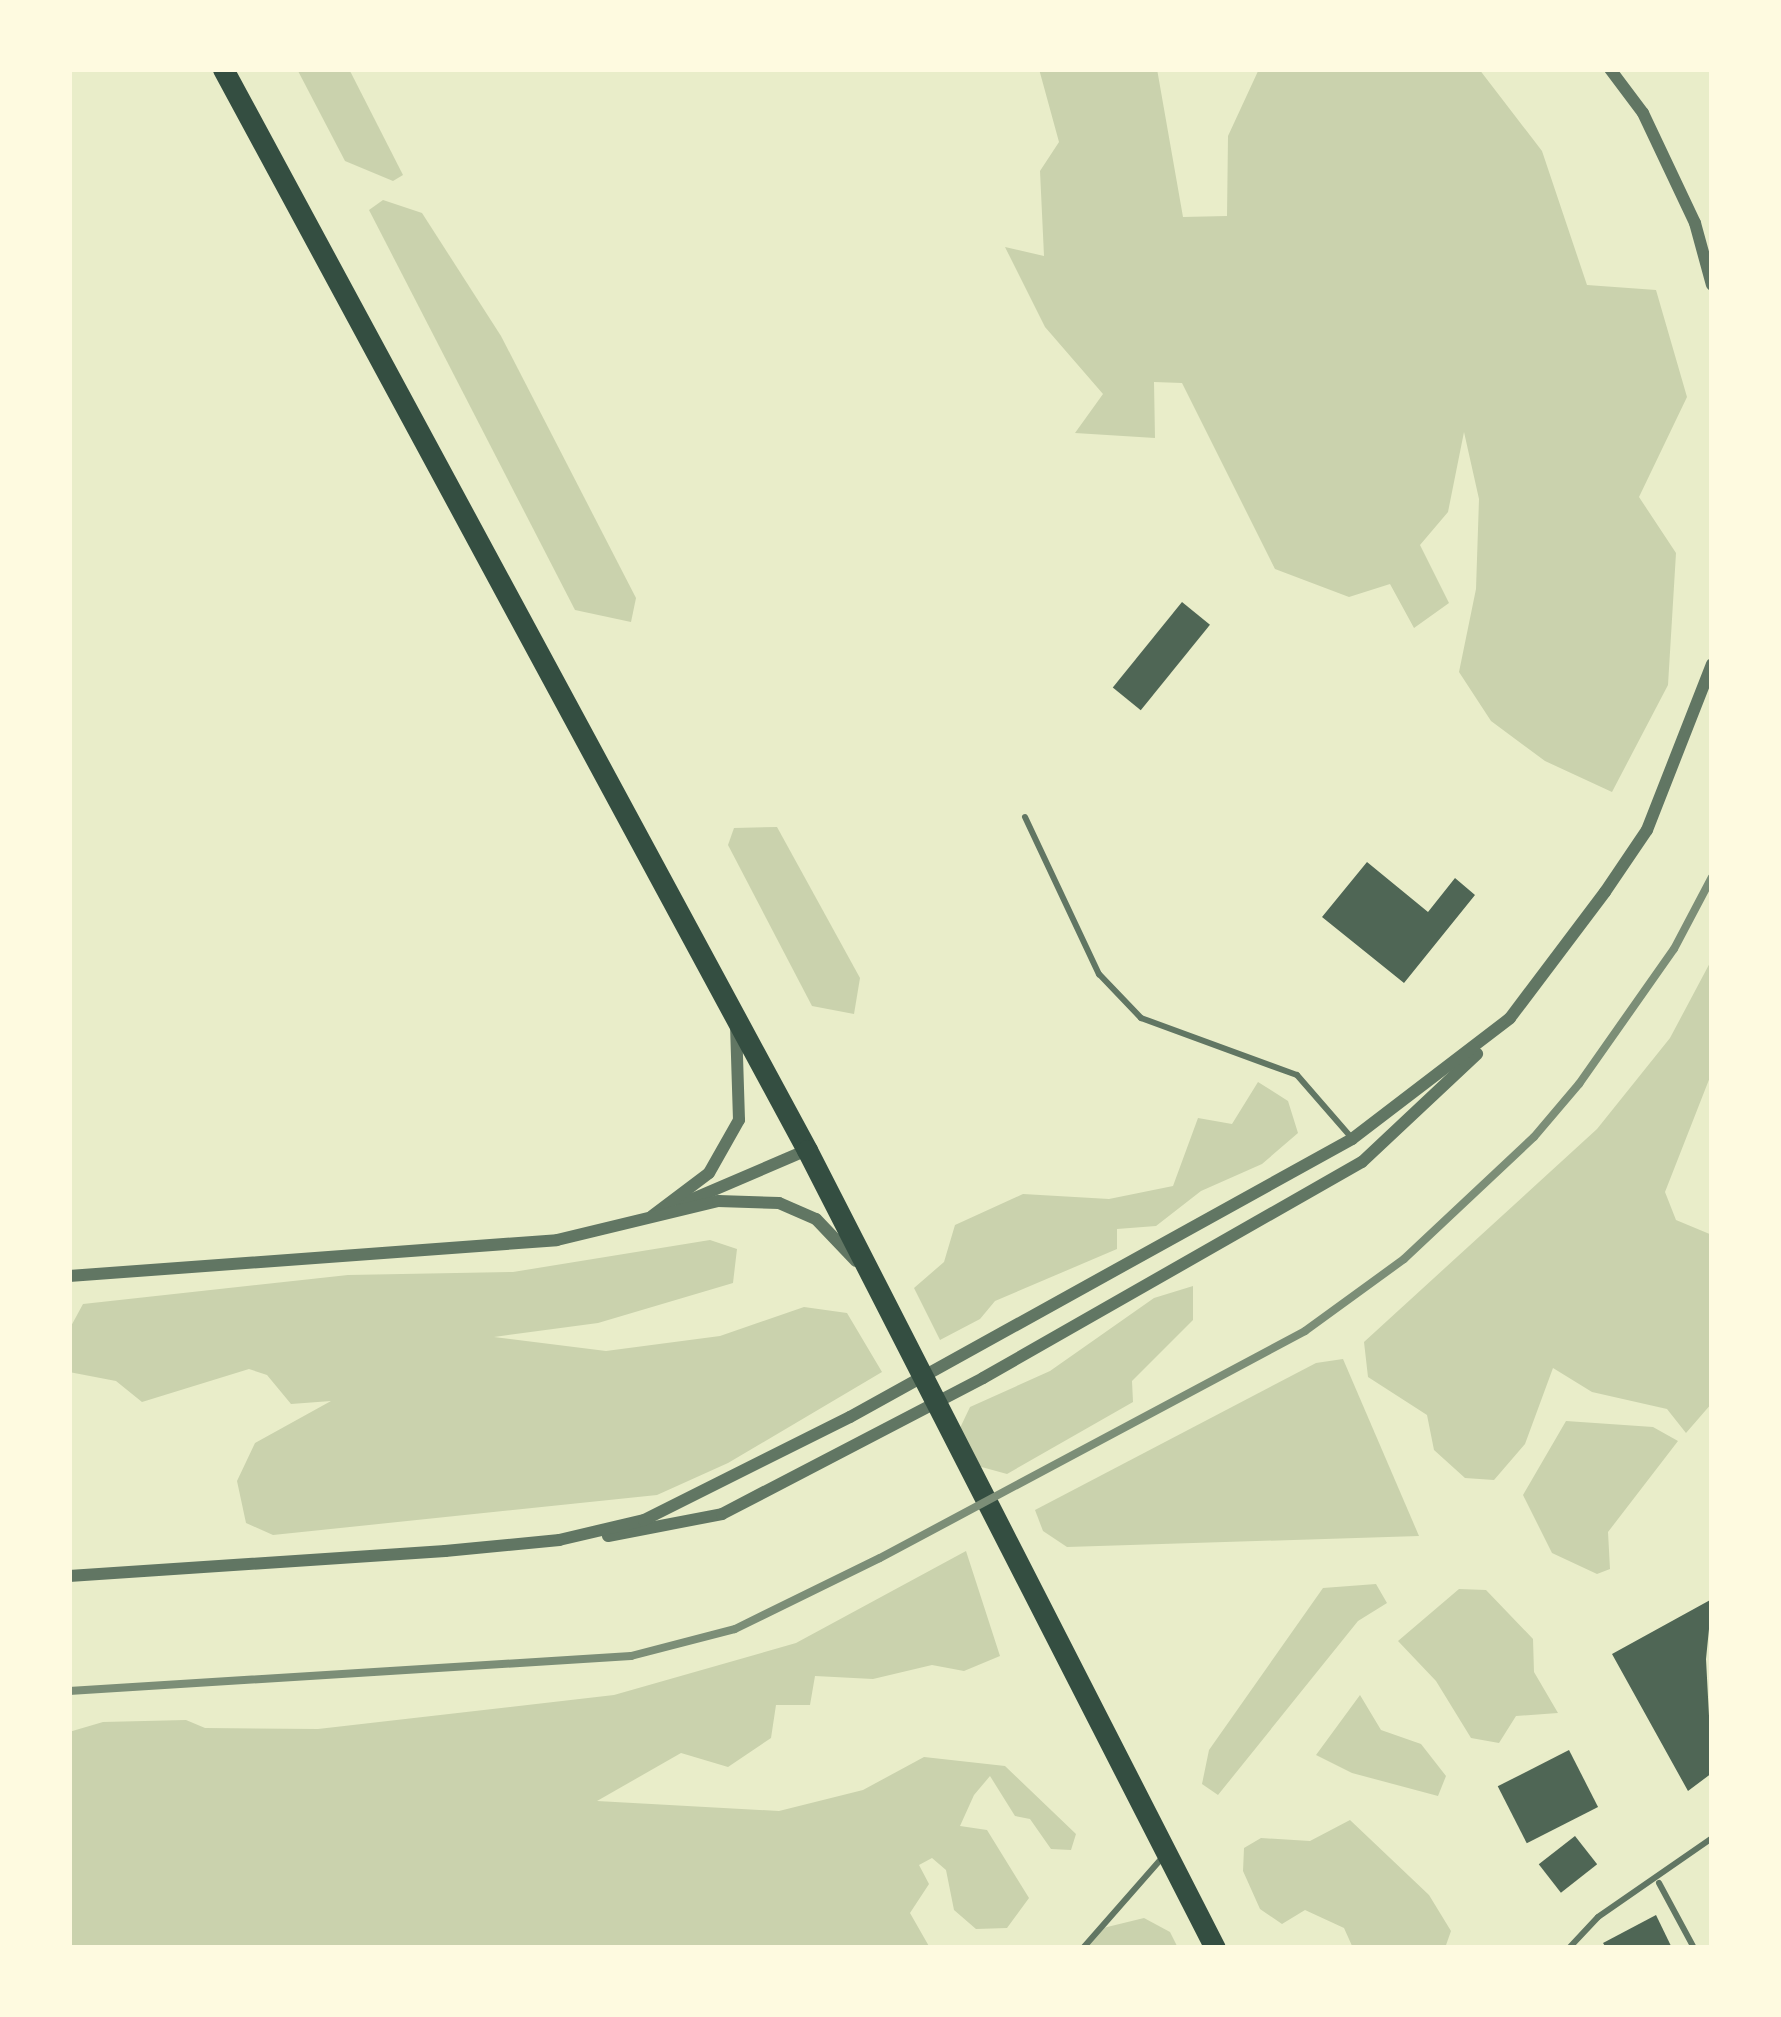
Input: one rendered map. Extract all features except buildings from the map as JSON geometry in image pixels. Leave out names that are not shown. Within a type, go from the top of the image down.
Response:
[{"type":"highway","points":[[223,69],[807,1150],[1215,1948]]},
{"type":"street","points":[[1610,69],[1652,131],[1695,223],[1712,284]]},
{"type":"street","points":[[69,1576],[648,1532],[722,1514],[983,1378],[1362,1162],[1436,1099],[1510,1018],[1646,830],[1712,664]]},
{"type":"street","points":[[559,1540],[688,1502],[850,1417],[1352,1139],[1510,1018]]},
{"type":"street","points":[[646,1220],[710,1173],[739,1120],[736,1019]]},
{"type":"street","points":[[646,1220],[807,1150]]},
{"type":"street","points":[[69,1276],[557,1240],[718,1201],[779,1203],[816,1220],[865,1271]]},
{"type":"lane","points":[[1025,817],[1099,974],[1141,1018],[1297,1075],[1352,1139]]},
{"type":"lane","points":[[1569,1948],[1598,1917],[1658,1882],[1712,1838]]},
{"type":"lane","points":[[1083,1948],[1164,1855]]},
{"type":"lane","points":[[1658,1882],[1694,1948]]},
{"type":"green space","points":[[297,69],[349,69],[403,175],[393,181],[345,161]]},
{"type":"green space","points":[[1039,69],[1157,69],[1183,217],[1227,216],[1228,136],[1259,69],[1479,69],[1542,151],[1587,285],[1656,290],[1687,397],[1639,497],[1676,553],[1668,685],[1612,792],[1545,761],[1491,721],[1459,672],[1476,589],[1479,499],[1464,432],[1448,512],[1420,545],[1449,603],[1414,628],[1390,584],[1349,597],[1275,569],[1182,383],[1154,382],[1155,438],[1075,433],[1103,394],[1045,327],[1005,247],[1044,256],[1040,171],[1059,142]]},
{"type":"green space","points":[[383,200],[422,213],[501,336],[636,598],[631,622],[575,610],[369,210]]},
{"type":"green space","points":[[777,827],[860,978],[854,1014],[812,1006],[728,845],[734,828]]},
{"type":"green space","points":[[1712,959],[1712,1072],[1665,1192],[1676,1220],[1712,1235],[1712,1403],[1686,1433],[1667,1409],[1592,1392],[1553,1368],[1525,1444],[1494,1480],[1465,1478],[1434,1450],[1427,1415],[1368,1377],[1364,1342],[1597,1129],[1670,1038]]},
{"type":"green space","points":[[1258,1082],[1288,1101],[1298,1133],[1262,1164],[1201,1191],[1156,1226],[1117,1229],[1117,1249],[995,1301],[980,1319],[940,1340],[914,1288],[944,1262],[955,1225],[1023,1194],[1109,1199],[1173,1186],[1198,1118],[1232,1124]]},
{"type":"green space","points":[[710,1240],[737,1249],[733,1283],[598,1323],[494,1337],[606,1351],[720,1336],[804,1307],[847,1313],[882,1372],[728,1463],[657,1495],[273,1535],[246,1523],[237,1481],[255,1443],[331,1401],[291,1404],[267,1375],[249,1369],[142,1402],[116,1381],[69,1372],[70,1328],[83,1304],[348,1275],[513,1272]]},
{"type":"green space","points":[[1193,1286],[1193,1320],[1132,1381],[1133,1402],[1007,1474],[978,1466],[960,1428],[970,1407],[1050,1371],[1154,1298]]},
{"type":"green space","points":[[1343,1359],[1419,1536],[1067,1547],[1043,1531],[1035,1510],[1316,1363]]},
{"type":"green space","points":[[1566,1421],[1653,1427],[1678,1441],[1608,1532],[1610,1569],[1597,1574],[1552,1553],[1523,1495]]},
{"type":"green space","points":[[966,1551],[1000,1656],[964,1671],[932,1665],[873,1679],[815,1676],[810,1705],[776,1705],[771,1738],[728,1767],[681,1753],[597,1801],[779,1811],[863,1790],[924,1757],[1005,1766],[1076,1834],[1071,1850],[1051,1849],[1030,1819],[1015,1816],[990,1776],[974,1795],[960,1826],[987,1830],[1029,1898],[1007,1928],[976,1929],[954,1910],[946,1870],[932,1858],[919,1865],[929,1884],[910,1913],[930,1948],[69,1948],[69,1732],[103,1722],[186,1720],[205,1728],[318,1729],[614,1695],[796,1643]]},
{"type":"green space","points":[[1376,1584],[1387,1603],[1358,1621],[1218,1795],[1202,1784],[1209,1750],[1323,1588]]},
{"type":"green space","points":[[1459,1589],[1486,1590],[1533,1639],[1534,1672],[1558,1713],[1516,1716],[1499,1743],[1471,1738],[1436,1681],[1398,1641]]},
{"type":"green space","points":[[1360,1695],[1381,1730],[1421,1744],[1446,1776],[1438,1796],[1352,1773],[1316,1755]]},
{"type":"green space","points":[[1350,1820],[1429,1895],[1451,1931],[1445,1948],[1353,1948],[1344,1928],[1305,1910],[1282,1924],[1260,1909],[1243,1871],[1244,1848],[1261,1838],[1310,1841]]},
{"type":"green space","points":[[1144,1918],[1170,1932],[1178,1948],[1084,1948],[1099,1929]]},
{"type":"railway","points":[[69,1691],[631,1656],[735,1629],[880,1558],[1305,1331],[1404,1259],[1534,1137],[1579,1084],[1674,949],[1712,877]]}]
